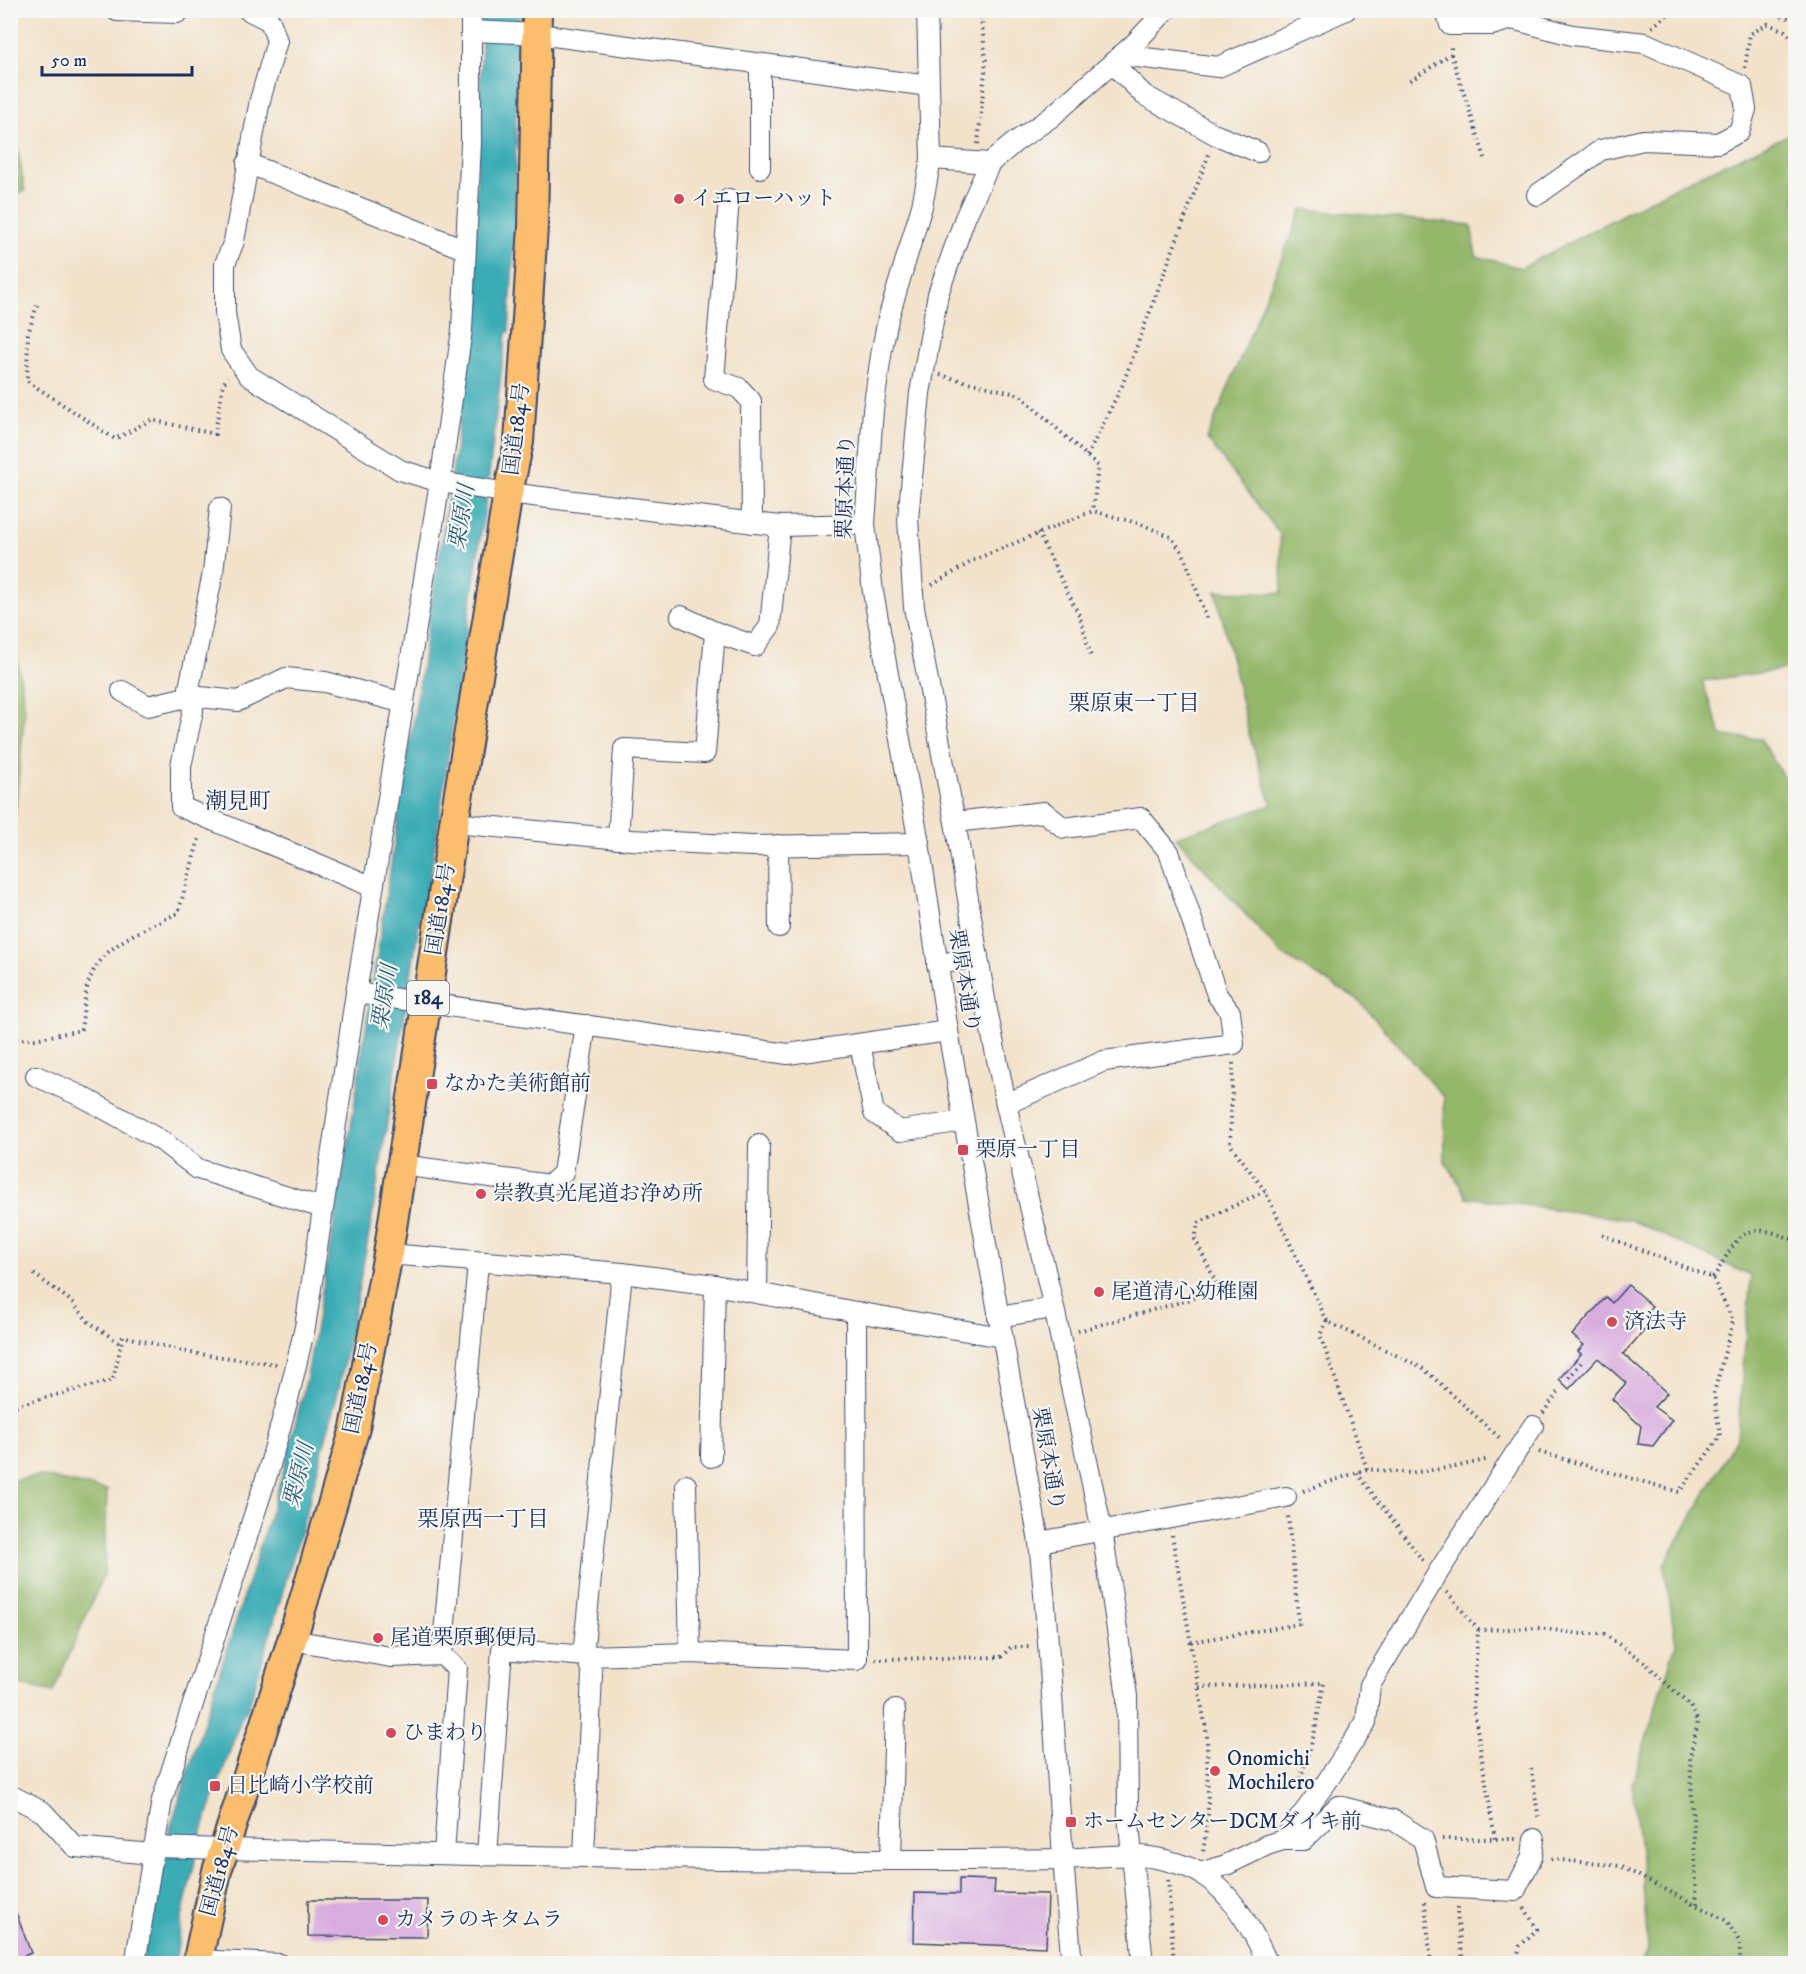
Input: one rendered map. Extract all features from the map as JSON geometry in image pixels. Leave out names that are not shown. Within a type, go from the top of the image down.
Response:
[{"type":"highway","name":"国道184号","points":[[198,1962],[217,1871],[214,1849],[292,1640],[355,1428],[388,1254],[401,1165],[417,1001],[454,823],[498,491],[519,442],[532,251],[531,26]]},
{"type":"street","points":[[117,11],[177,13],[182,10]]},
{"type":"street","points":[[248,10],[271,16],[277,41],[260,100],[234,241],[225,264],[225,313],[231,350],[249,376],[400,470],[446,483],[780,526],[865,524]]},
{"type":"street","points":[[135,1964],[156,1849],[162,1800],[255,1512],[296,1367],[363,994],[373,887],[404,703],[446,483],[462,330],[475,31],[471,10]]},
{"type":"street","name":"栗原本通り","points":[[927,10],[931,159],[921,206],[888,319],[882,349],[873,410],[865,524],[873,592],[919,843],[963,1121],[1039,1542],[1072,1964]]},
{"type":"street","points":[[931,159],[983,163],[1050,118],[1166,10]]},
{"type":"street","points":[[1116,59],[1218,67],[1346,10]]},
{"type":"street","points":[[1448,18],[1492,25],[1512,19],[1572,35],[1644,43],[1742,86],[1746,109],[1739,132],[1718,143],[1643,140],[1601,150],[1537,195]]},
{"type":"street","points":[[475,31],[531,26],[760,64],[929,86]]},
{"type":"street","points":[[1116,59],[1144,95],[1216,135],[1258,152]]},
{"type":"street","points":[[760,64],[760,168]]},
{"type":"street","points":[[247,163],[464,249]]},
{"type":"street","points":[[983,163],[938,294],[920,393],[908,519],[913,596],[1006,1104],[1054,1308],[1102,1530],[1127,1696],[1126,1775],[1131,1855],[1143,1964]]},
{"type":"street","points":[[729,199],[714,380],[739,388],[751,401],[752,523]]},
{"type":"street","points":[[220,508],[213,573],[189,688],[193,711],[182,766],[181,807],[373,887]]},
{"type":"street","points":[[681,616],[715,632],[755,646],[770,626],[780,526]]},
{"type":"street","points":[[618,839],[624,749],[705,753],[715,632]]},
{"type":"street","points":[[123,691],[148,706],[190,696],[238,701],[286,678],[325,682],[404,703]]},
{"type":"street","points":[[955,822],[1044,812],[1064,828],[1141,818],[1169,852],[1216,995],[1230,1012],[1234,1044],[1104,1061],[1006,1104]]},
{"type":"street","points":[[454,823],[618,839],[752,846],[919,843]]},
{"type":"street","points":[[778,845],[779,927]]},
{"type":"street","points":[[938,965],[978,956]]},
{"type":"street","points":[[363,994],[788,1054],[948,1031]]},
{"type":"street","points":[[401,1165],[550,1185],[563,1173],[586,1025]]},
{"type":"street","points":[[860,1044],[874,1113],[900,1131],[963,1121]]},
{"type":"street","points":[[36,1076],[83,1097],[162,1141],[198,1169],[323,1208]]},
{"type":"street","points":[[757,1293],[759,1145]]},
{"type":"street","points":[[388,1254],[622,1274],[715,1285],[856,1312],[1002,1336]]},
{"type":"street","points":[[444,1854],[456,1670],[442,1655],[478,1263]]},
{"type":"street","points":[[584,1857],[592,1674],[584,1646],[622,1274]]},
{"type":"street","points":[[711,1457],[715,1285]]},
{"type":"street","points":[[998,1317],[1054,1308]]},
{"type":"street","points":[[487,1855],[502,1649],[586,1656],[690,1653],[856,1660],[856,1312]]},
{"type":"street","points":[[1200,1873],[1226,1865],[1289,1832],[1326,1783],[1366,1722],[1370,1685],[1533,1426]]},
{"type":"street","points":[[686,1485],[690,1653]]},
{"type":"street","points":[[1039,1542],[1286,1497]]},
{"type":"street","points":[[292,1640],[391,1657],[442,1655]]},
{"type":"street","points":[[891,1860],[895,1710]]},
{"type":"street","points":[[10,1795],[43,1812],[75,1847],[584,1857],[891,1860],[1131,1855],[1167,1860],[1200,1873],[1212,1881],[1234,1906],[1260,1946],[1268,1964]]},
{"type":"street","points":[[1289,1832],[1304,1840],[1338,1806],[1393,1820],[1424,1839],[1436,1887],[1515,1891],[1533,1848]]},
{"type":"street","points":[[198,1962],[279,1964]]},
{"type":"path","points":[[980,10],[986,60],[983,163]]},
{"type":"path","points":[[1758,10],[1796,20]]},
{"type":"path","points":[[1448,18],[1451,54],[1485,158]]},
{"type":"path","points":[[1742,86],[1750,34],[1768,24],[1785,31],[1796,42]]},
{"type":"path","points":[[1410,81],[1451,54]]},
{"type":"path","points":[[1087,456],[1122,386],[1216,135]]},
{"type":"path","points":[[37,305],[28,334],[27,381],[115,438],[151,420],[215,434],[223,384],[239,362]]},
{"type":"path","points":[[924,371],[1020,394],[1098,466],[1093,512]]},
{"type":"path","points":[[913,596],[976,559],[1093,512],[1141,524],[1171,537],[1183,553],[1208,622]]},
{"type":"path","points":[[1038,533],[1080,617],[1091,657]]},
{"type":"path","points":[[10,1039],[35,1039],[81,1030],[87,987],[96,964],[115,945],[178,913],[205,817]]},
{"type":"path","points":[[1234,1044],[1230,1144],[1265,1191],[1328,1321],[1424,1369],[1516,1453]]},
{"type":"path","points":[[1060,1336],[1220,1291],[1195,1239],[1198,1223],[1265,1191]]},
{"type":"path","points":[[1713,1278],[1740,1236],[1758,1229],[1776,1232],[1796,1241]]},
{"type":"path","points":[[1191,1641],[1299,1624],[1286,1497],[1367,1469],[1409,1473],[1455,1467],[1528,1449],[1679,1492],[1719,1437],[1714,1393],[1733,1321],[1713,1278],[1602,1235]]},
{"type":"path","points":[[34,1274],[71,1301],[89,1322],[121,1344]]},
{"type":"path","points":[[1328,1321],[1320,1335],[1367,1469]]},
{"type":"path","points":[[10,1407],[113,1380],[123,1336],[191,1353],[296,1367]]},
{"type":"path","points":[[1569,1378],[1583,1360]]},
{"type":"path","points":[[1533,1426],[1560,1389]]},
{"type":"path","points":[[1357,1473],[1478,1630],[1473,1704],[1495,1839]]},
{"type":"path","points":[[1170,1518],[1207,1736],[1208,1813],[1200,1873]]},
{"type":"path","points":[[1478,1630],[1538,1628],[1583,1634],[1604,1634],[1644,1662],[1690,1706],[1698,1722],[1690,1757],[1697,1905]]},
{"type":"path","points":[[856,1660],[1001,1657],[1011,1647],[1049,1648]]},
{"type":"path","points":[[1199,1687],[1324,1683],[1314,1735],[1292,1806],[1289,1832]]},
{"type":"path","points":[[1531,1767],[1540,1818],[1533,1848]]},
{"type":"path","points":[[1424,1839],[1495,1839],[1620,1866],[1727,1920],[1739,1941],[1741,1964]]},
{"type":"path","points":[[1167,1860],[1174,1964]]},
{"type":"path","points":[[1431,1964],[1425,1900],[1436,1887]]},
{"type":"path","points":[[1461,1888],[1457,1916],[1463,1964]]},
{"type":"path","points":[[1515,1891],[1537,1929],[1520,1946],[1515,1964]]},
{"type":"path","points":[[1790,1964],[1796,1958]]},
{"type":"green space","points":[[10,106],[25,191],[11,195],[10,195]]},
{"type":"green space","points":[[1795,132],[1795,668],[1702,681],[1722,736],[1761,739],[1795,797],[1795,1963],[1643,1963],[1648,1949],[1632,1784],[1676,1644],[1664,1565],[1737,1438],[1751,1276],[1631,1220],[1467,1197],[1445,1161],[1444,1097],[1358,1000],[1281,954],[1176,837],[1272,805],[1249,734],[1216,591],[1282,593],[1280,534],[1207,439],[1302,209],[1471,225],[1476,256],[1521,268],[1679,185]]},
{"type":"green space","points":[[11,490],[16,495],[11,566]]},
{"type":"green space","points":[[11,624],[25,707],[11,856]]},
{"type":"green space","points":[[39,1476],[107,1490],[104,1574],[53,1692],[11,1683],[11,1481]]},
{"type":"water","name":"栗原川","points":[[481,11],[520,11],[517,39],[515,223],[509,332],[506,333],[486,500],[427,899],[423,900],[370,1229],[340,1384],[307,1510],[247,1712],[243,1713],[202,1831],[183,1912],[175,1963],[142,1964],[152,1904],[170,1829],[283,1473],[307,1377],[350,1133],[462,399],[474,245]]},
{"type":"building","points":[[1628,1285],[1652,1306],[1636,1324],[1644,1331],[1623,1354],[1667,1393],[1654,1407],[1672,1420],[1653,1446],[1638,1444],[1641,1426],[1612,1399],[1626,1383],[1598,1358],[1569,1389],[1559,1379],[1581,1354],[1578,1351],[1584,1345],[1572,1335],[1606,1297],[1612,1303]]},
{"type":"building","points":[[959,1879],[995,1880],[994,1893],[1048,1894],[1046,1947],[914,1942],[915,1893],[959,1894]]},
{"type":"building","points":[[308,1900],[428,1900],[427,1937],[308,1936]]},
{"type":"building","points":[[10,1902],[12,1902],[31,1953],[10,1961]]},
{"type":"place","name":"イエローハット","points":[[679,199]]},
{"type":"place","name":"なかた美術館前","points":[[432,1084]]},
{"type":"place","name":"栗原一丁目","points":[[963,1150]]},
{"type":"place","name":"崇教真光尾道お浄め所","points":[[481,1194]]},
{"type":"place","name":"尾道清心幼稚園","points":[[1099,1292]]},
{"type":"place","name":"済法寺","points":[[1612,1322]]},
{"type":"place","name":"尾道栗原郵便局","points":[[378,1638]]},
{"type":"place","name":"ひまわり","points":[[391,1733]]},
{"type":"place","name":"Onomichi Mochilero","points":[[1215,1771]]},
{"type":"place","name":"日比崎小学校前","points":[[215,1786]]},
{"type":"place","name":"ホームセンターDCMダイキ前","points":[[1071,1822]]},
{"type":"place","name":"カメラのキタムラ","points":[[383,1920]]},
{"type":"district","name":"栗原東一丁目","points":[[1134,703]]},
{"type":"district","name":"潮見町","points":[[238,801]]},
{"type":"district","name":"栗原西一丁目","points":[[483,1519]]}]
